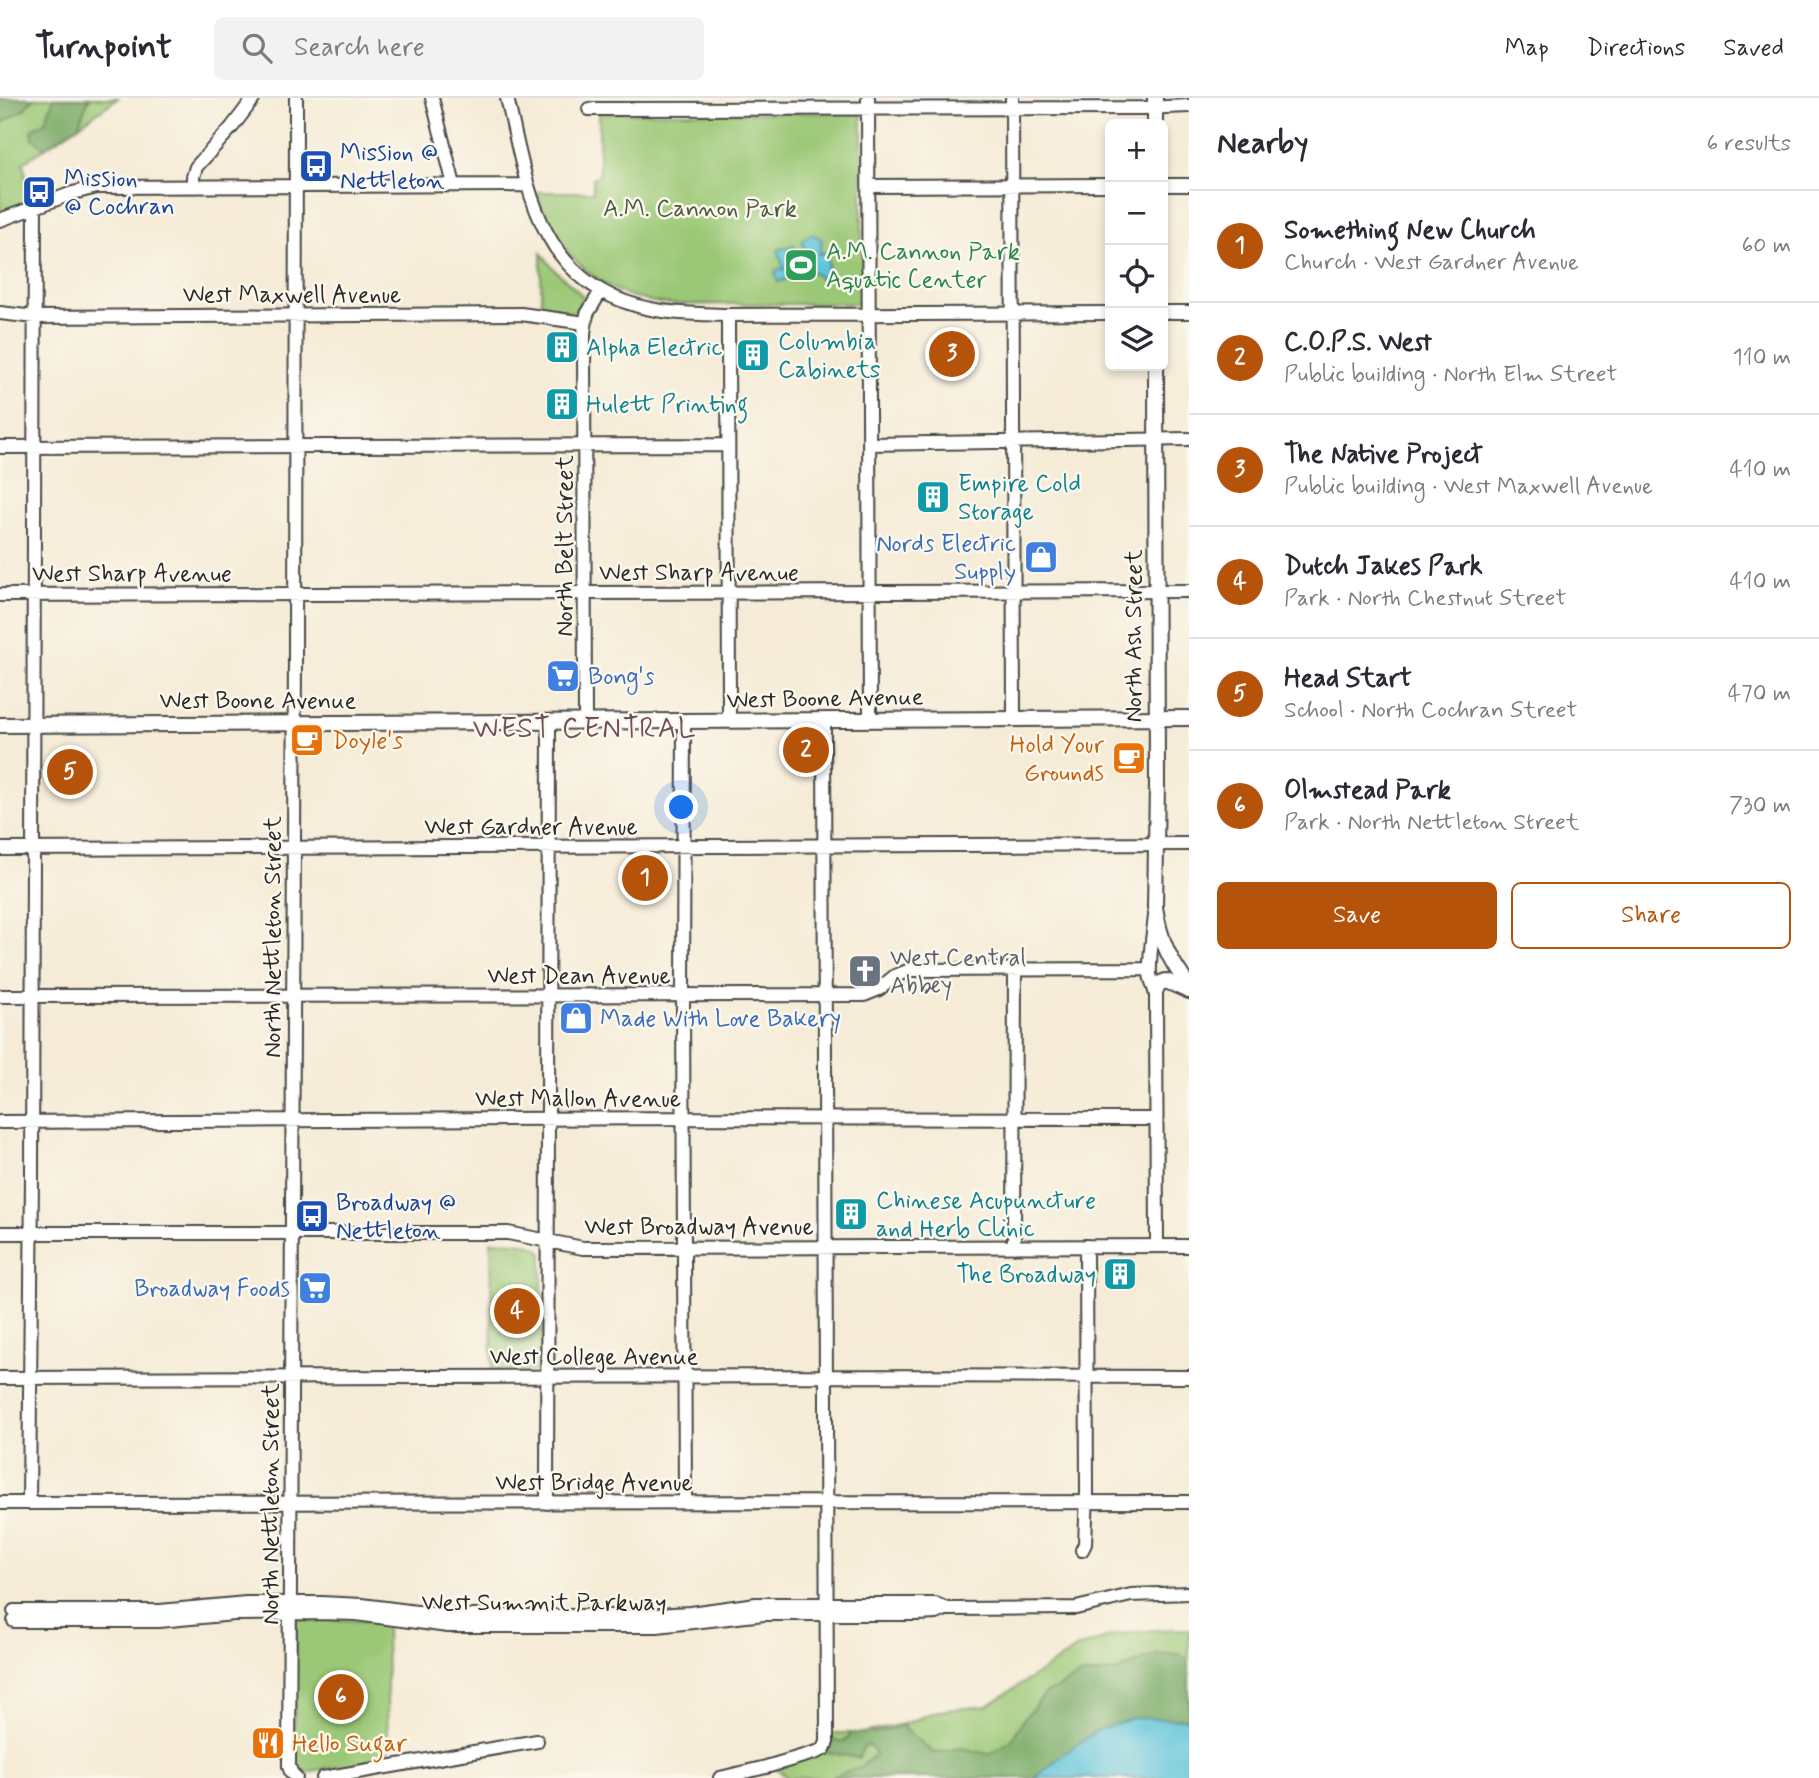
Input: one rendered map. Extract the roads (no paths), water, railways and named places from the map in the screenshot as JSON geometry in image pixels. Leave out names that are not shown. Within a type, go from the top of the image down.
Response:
[{"type":"main road","name":"North Ash Street","points":[[1156,371],[1156,907],[1163,944],[1169,958],[1183,970],[1189,988]]},
{"type":"main road","name":"West Boone Avenue","points":[[0,725],[1189,718]]},
{"type":"main road","points":[[1161,985],[1189,988]]},
{"type":"street","points":[[193,187],[196,167],[254,98]]},
{"type":"street","name":"North Nettleton Street","points":[[295,1777],[289,1766],[296,98]]},
{"type":"street","points":[[432,98],[454,186]]},
{"type":"street","points":[[507,98],[527,186],[554,247],[580,276],[601,291],[637,306],[680,313],[727,315],[1105,313]]},
{"type":"street","points":[[589,109],[726,103],[1155,103],[1189,106]]},
{"type":"street","points":[[868,103],[870,720]]},
{"type":"street","points":[[1012,103],[1014,719]]},
{"type":"street","points":[[869,186],[1105,185]]},
{"type":"street","points":[[1168,185],[1189,185]]},
{"type":"street","points":[[0,220],[86,189],[527,186]]},
{"type":"street","points":[[29,1503],[35,207]]},
{"type":"street","name":"North Belt Street","points":[[585,722],[585,323],[589,310],[601,291]]},
{"type":"street","points":[[1168,312],[1189,312]]},
{"type":"street","name":"West Maxwell Avenue","points":[[0,313],[35,317],[522,314],[585,323]]},
{"type":"street","points":[[727,315],[729,721]]},
{"type":"street","points":[[869,444],[1189,439]]},
{"type":"street","points":[[0,447],[727,445]]},
{"type":"street","name":"West Sharp Avenue","points":[[0,595],[1189,591]]},
{"type":"street","points":[[684,721],[682,996],[685,1502]]},
{"type":"street","points":[[720,1778],[822,1750],[826,1744],[828,1609],[824,721]]},
{"type":"street","points":[[547,1503],[549,722]]},
{"type":"street","name":"West Gardner Avenue","points":[[0,849],[1189,844]]},
{"type":"street","name":"North Ash Street","points":[[1156,907],[1150,979],[1161,985],[1156,1119],[1157,1246]]},
{"type":"street","name":"West Dean Avenue","points":[[0,996],[864,995],[879,989],[895,976],[911,970],[1150,969]]},
{"type":"street","points":[[1014,1247],[1015,970]]},
{"type":"street","points":[[1161,985],[1183,970]]},
{"type":"street","name":"West Mallon Avenue","points":[[0,1122],[683,1118],[1156,1119]]},
{"type":"street","name":"West Broadway Avenue","points":[[0,1233],[508,1233],[583,1248],[1189,1246]]},
{"type":"street","points":[[1082,1550],[1085,1544],[1086,1502],[1086,1247]]},
{"type":"street","name":"West College Avenue","points":[[0,1378],[1189,1377]]},
{"type":"street","name":"West Bridge Avenue","points":[[0,1503],[1189,1502]]},
{"type":"street","name":"West Summit Parkway","points":[[14,1616],[73,1616],[232,1604],[290,1608],[351,1604],[490,1621],[607,1621],[756,1605],[828,1609],[919,1604],[947,1609],[1076,1608],[1131,1595],[1189,1593]]},
{"type":"street","points":[[323,1778],[537,1741]]},
{"type":"water","points":[[809,235],[821,239],[819,254],[828,254],[828,267],[823,278],[809,271],[778,282],[776,270],[784,269],[778,250],[794,245],[801,263],[805,262],[808,256],[803,240]]},
{"type":"water","points":[[1133,1718],[1189,1719],[1189,1778],[1035,1778],[1095,1732]]},
{"type":"place","name":"Mission @ Nettleton","points":[[316,166]]},
{"type":"place","name":"Mission @ Cochran","points":[[39,192]]},
{"type":"place","name":"A.M. Cannon Park Aquatic Center","points":[[801,265]]},
{"type":"place","name":"Alpha Electric","points":[[562,347]]},
{"type":"place","name":"The Native Project","points":[[952,354]]},
{"type":"place","name":"Columbia Cabinets","points":[[753,355]]},
{"type":"place","name":"Hulett Printing","points":[[562,404]]},
{"type":"place","name":"Empire Cold Storage","points":[[933,497]]},
{"type":"place","name":"Nords Electric Supply","points":[[1041,557]]},
{"type":"place","name":"Bong's","points":[[563,676]]},
{"type":"place","name":"Doyle's","points":[[307,740]]},
{"type":"place","name":"C.O.P.S. West","points":[[806,750]]},
{"type":"place","name":"Hold Your Grounds","points":[[1129,758]]},
{"type":"place","name":"Head Start","points":[[70,772]]},
{"type":"place","name":"Something New Church","points":[[645,878]]},
{"type":"place","name":"West Central Abbey","points":[[865,971]]},
{"type":"place","name":"Made With Love Bakery","points":[[576,1018]]},
{"type":"place","name":"Chinese Acupuncture and Herb Clinic","points":[[851,1214]]},
{"type":"place","name":"Broadway @ Nettleton","points":[[312,1216]]},
{"type":"place","name":"The Broadway","points":[[1120,1274]]},
{"type":"place","name":"Broadway Foods","points":[[315,1288]]},
{"type":"place","name":"Dutch Jakes Park","points":[[517,1311]]},
{"type":"place","name":"Olmstead Park","points":[[341,1697]]},
{"type":"place","name":"Hello Sugar","points":[[268,1743]]},
{"type":"district","name":"WEST CENTRAL","points":[[585,727]]},
{"type":"park label","name":"A.M. Cannon Park","points":[[700,208]]}]
